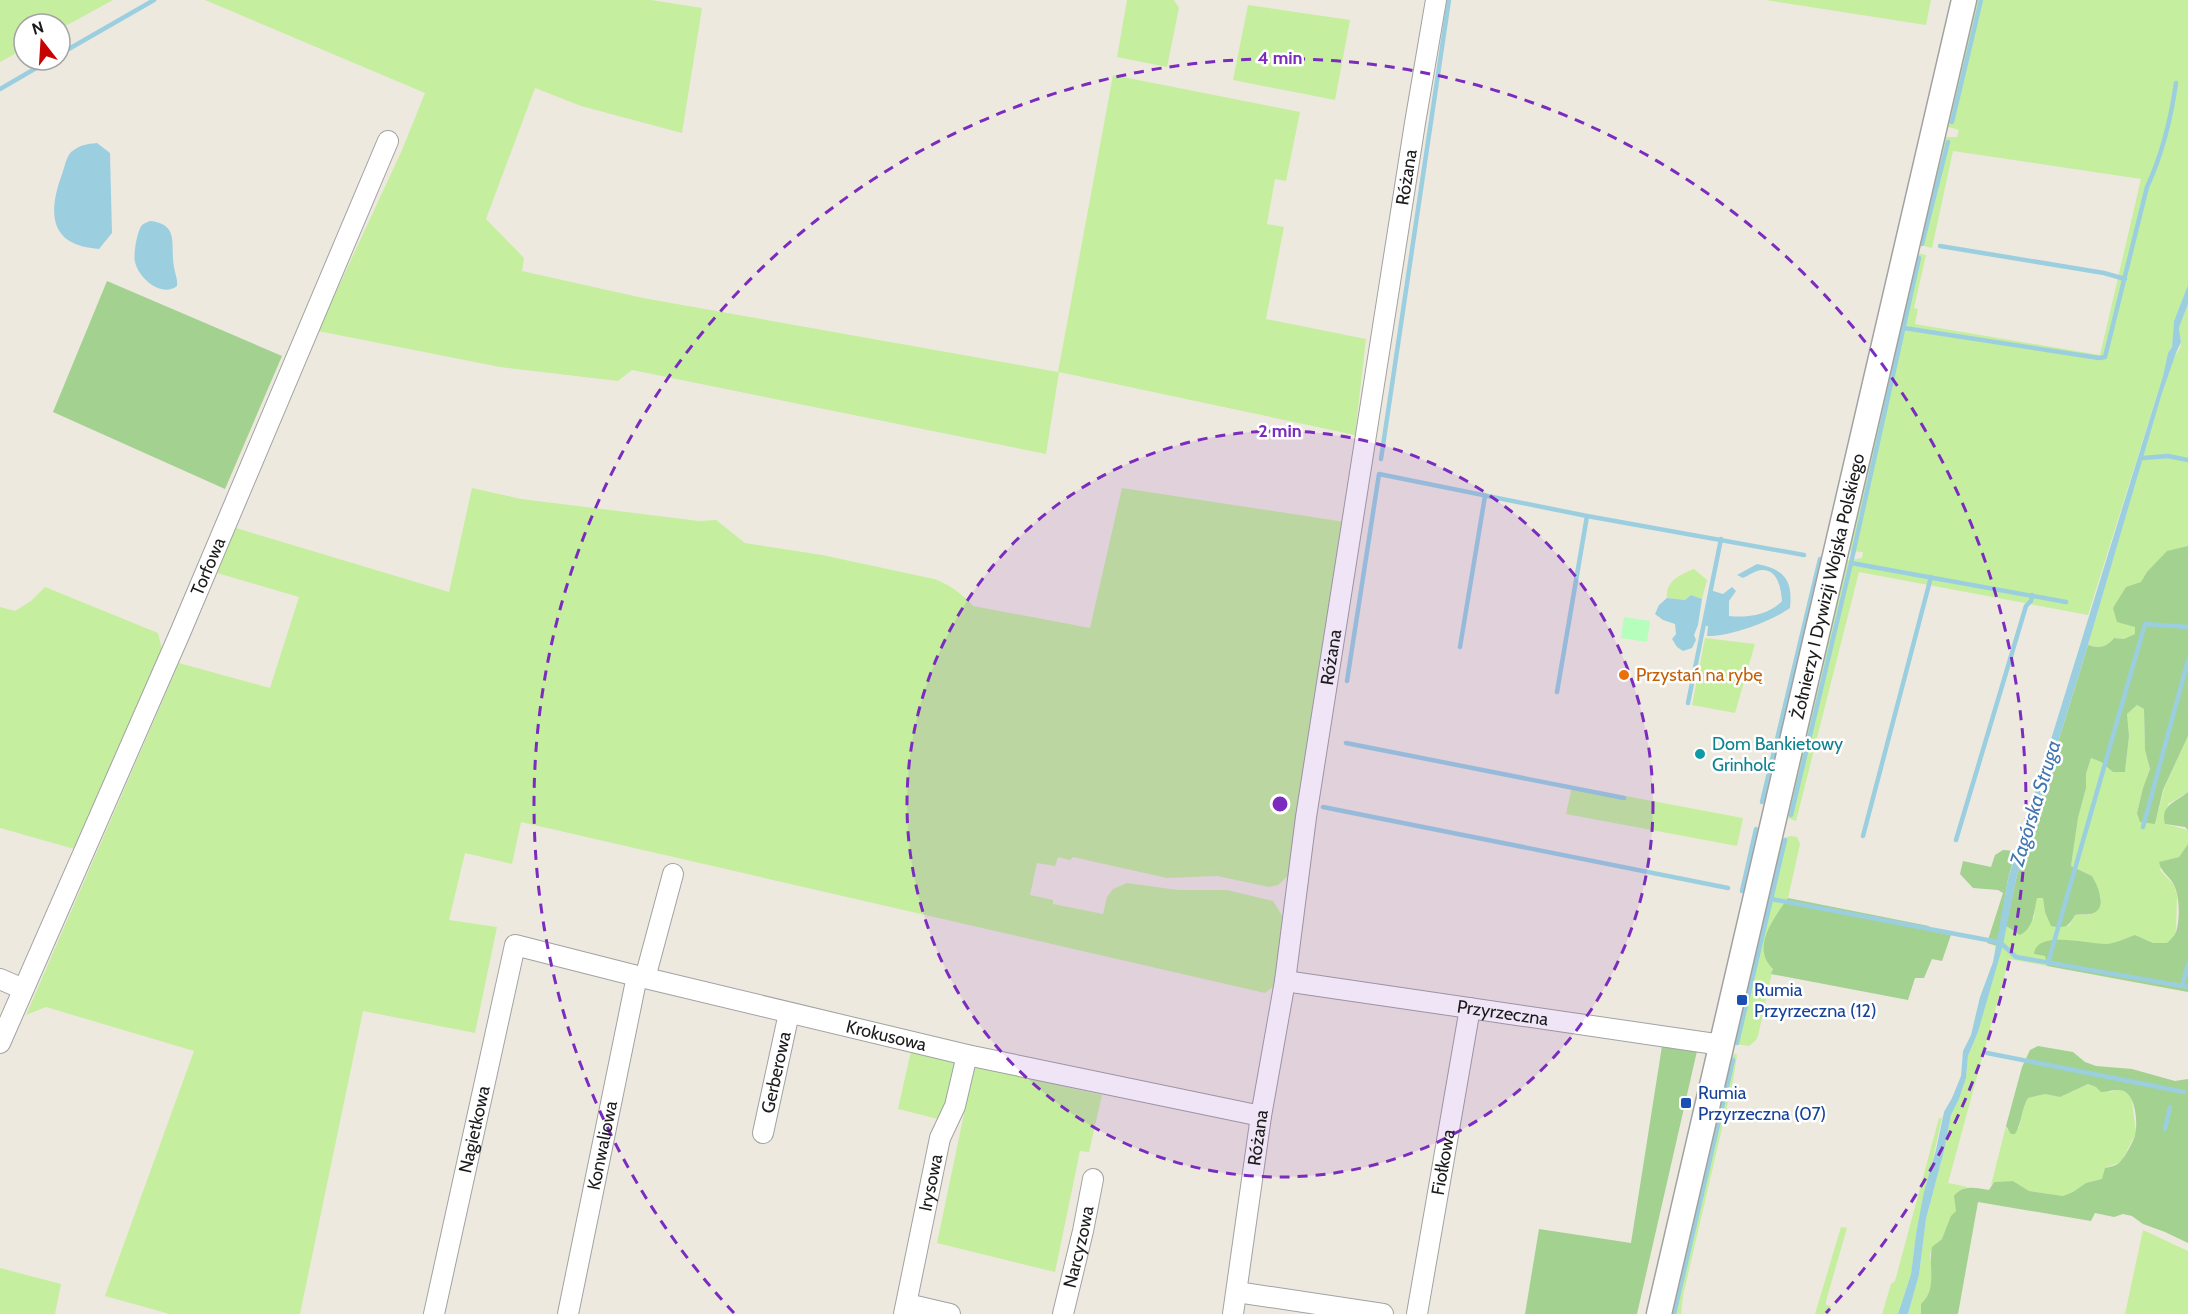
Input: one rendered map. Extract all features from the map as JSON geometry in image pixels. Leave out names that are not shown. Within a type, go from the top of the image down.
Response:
[{"type":"street","name":"Różana","points":[[1233,1314],[1261,1116],[1285,981],[1306,817],[1414,123],[1436,0]]},
{"type":"street","name":"Żołnierzy I Dywizji Wojska Polskiego","points":[[1659,1314],[1964,0]]},
{"type":"street","name":"Torfowa","points":[[0,1043],[180,633],[388,141]]},
{"type":"street","name":"Konwaliowa","points":[[567,1314],[641,977],[673,874]]},
{"type":"street","name":"Krokusowa","points":[[515,945],[967,1055],[1261,1116]]},
{"type":"street","name":"Nagietkowa","points":[[434,1314],[515,945]]},
{"type":"street","points":[[0,979],[22,989]]},
{"type":"street","name":"Przyrzeczna","points":[[1285,981],[1722,1045]]},
{"type":"street","name":"Fiołkowa","points":[[1417,1314],[1470,1008]]},
{"type":"street","name":"Gerberowa","points":[[763,1133],[789,1012]]},
{"type":"street","name":"Irysowa","points":[[906,1309],[940,1138],[955,1106],[967,1055]]},
{"type":"street","name":"Narcyzowa","points":[[1063,1314],[1093,1179]]},
{"type":"street","points":[[1237,1292],[1383,1314]]},
{"type":"street","points":[[906,1309],[950,1314]]},
{"type":"green space","points":[[0,0],[113,0],[72,22],[72,12],[12,12],[12,56],[0,62]]},
{"type":"green space","points":[[205,0],[651,0],[702,8],[682,133],[581,106],[535,88],[486,219],[524,258],[522,271],[643,298],[1058,372],[1113,75],[1300,112],[1286,181],[1275,179],[1267,224],[1284,227],[1266,319],[1366,339],[1355,435],[1059,372],[1046,454],[632,370],[618,381],[500,367],[318,331],[402,150],[425,93]]},
{"type":"green space","points":[[1127,0],[1174,0],[1179,8],[1167,67],[1117,57]]},
{"type":"green space","points":[[1766,0],[1931,0],[1926,25]]},
{"type":"green space","points":[[1972,0],[2188,0],[2188,285],[2174,321],[2172,347],[2168,353],[2163,376],[2088,615],[1859,572],[1796,821],[1788,818],[1785,813],[1844,561],[1862,558],[1863,552],[1847,551],[1913,252],[1926,255],[1914,308],[1918,309],[1915,324],[2100,355],[2141,179],[1953,151],[1932,248],[1916,244],[1942,137],[1957,137],[1959,130],[1945,126]]},
{"type":"green space","points":[[1248,5],[1350,20],[1335,100],[1233,80]]},
{"type":"green space","points":[[107,281],[282,356],[225,489],[53,412]]},
{"type":"green space","points":[[2188,304],[2188,633],[2119,622],[2136,627],[2136,634],[2124,639],[2114,638],[2099,647],[2088,645],[2170,364],[2180,348],[2179,328]]},
{"type":"green space","points":[[472,488],[521,499],[699,521],[716,520],[745,543],[822,555],[934,579],[955,590],[973,606],[1090,628],[1122,488],[1345,522],[1291,873],[1278,885],[1269,887],[1217,876],[1167,878],[1073,857],[1070,860],[1058,857],[1055,866],[1037,863],[1030,895],[1053,900],[1053,904],[1103,914],[1107,897],[1113,889],[1127,883],[1178,890],[1227,890],[1273,901],[1283,917],[1282,942],[1273,987],[1265,993],[521,822],[512,864],[465,853],[449,920],[497,927],[475,1033],[363,1011],[300,1314],[170,1314],[105,1296],[194,1051],[46,1007],[26,1015],[179,663],[270,688],[299,597],[217,573],[236,528],[449,592]]},
{"type":"green space","points":[[2188,546],[2188,736],[2163,790],[2155,824],[2140,822],[2137,813],[2150,769],[2145,750],[2144,709],[2137,705],[2127,714],[2129,736],[2125,772],[2113,772],[2101,762],[2091,758],[2086,774],[2086,788],[2078,818],[2071,866],[2092,876],[2100,898],[2099,908],[2090,914],[2075,915],[2065,926],[2051,926],[2045,912],[2043,898],[2037,898],[2031,924],[2020,935],[2006,926],[2016,879],[2088,645],[2102,646],[2114,638],[2124,639],[2135,634],[2135,627],[2117,622],[2113,608],[2126,587],[2141,582],[2147,572],[2167,551]]},
{"type":"green space","points":[[1694,569],[1707,580],[1702,599],[1691,595],[1685,600],[1667,598],[1671,583],[1679,576]]},
{"type":"green space","points":[[45,587],[158,633],[162,650],[78,850],[0,828],[0,607],[15,611],[31,601]]},
{"type":"green space","points":[[1624,617],[1650,621],[1647,642],[1621,638]]},
{"type":"green space","points":[[1705,638],[1755,644],[1735,713],[1692,705]]},
{"type":"green space","points":[[2137,705],[2144,709],[2145,750],[2150,769],[2137,813],[2155,824],[2164,789],[2188,736],[2188,792],[2168,804],[2165,824],[2188,830],[2188,844],[2179,857],[2167,860],[2160,870],[2174,885],[2177,896],[2175,936],[2167,944],[2153,943],[2135,935],[2110,944],[2060,940],[2035,954],[2045,956],[2047,966],[2009,959],[1948,1183],[1968,1187],[1957,1192],[1956,1211],[1944,1236],[1931,1252],[1932,1280],[1921,1304],[1921,1314],[1908,1314],[1919,1275],[1926,1219],[1951,1115],[1966,1078],[1968,1056],[1978,1032],[2006,926],[2014,932],[2034,918],[2036,898],[2043,898],[2045,912],[2069,926],[2075,915],[2089,915],[2101,898],[2092,876],[2071,866],[2078,818],[2086,788],[2086,774],[2091,758],[2101,762],[2113,772],[2125,772],[2129,736],[2127,714]]},
{"type":"green space","points":[[1572,786],[1743,818],[1737,846],[1566,814]]},
{"type":"green space","points":[[2188,792],[2188,830],[2185,827],[2165,824],[2167,808]]},
{"type":"green space","points":[[1790,836],[1797,837],[1800,844],[1788,898],[1766,935],[1773,968],[1758,1036],[1749,1046],[1735,1044],[1780,840]]},
{"type":"green space","points":[[2188,844],[2188,992],[2047,966],[2045,956],[2034,954],[2037,946],[2054,940],[2107,944],[2135,935],[2153,943],[2167,943],[2176,932],[2179,915],[2178,902],[2174,885],[2159,862],[2179,857]]},
{"type":"green space","points":[[2003,850],[2016,851],[2008,879],[1997,946],[1987,943],[2003,893],[1998,890],[1973,888],[1960,874],[1963,861],[1991,867],[1995,855]]},
{"type":"green space","points":[[1788,898],[1929,926],[1929,931],[1951,935],[1942,961],[1932,959],[1924,978],[1915,978],[1908,1000],[1771,974],[1773,969],[1764,951],[1764,942],[1771,923]]},
{"type":"green space","points":[[1662,1046],[1697,1051],[1637,1314],[1525,1314],[1539,1229],[1631,1243]]},
{"type":"green space","points":[[2038,1046],[2073,1052],[2085,1062],[2096,1066],[2132,1069],[2175,1081],[2188,1079],[2188,1243],[2143,1224],[2132,1216],[2123,1214],[2114,1217],[2095,1213],[2091,1221],[1978,1202],[1958,1314],[1921,1314],[1921,1304],[1931,1284],[1932,1247],[1942,1239],[1951,1216],[1956,1211],[1954,1196],[1958,1192],[1970,1188],[1989,1190],[1994,1182],[2013,1181],[2029,1191],[2063,1196],[2086,1183],[2102,1179],[2105,1168],[2119,1163],[2133,1141],[2136,1117],[2134,1104],[2128,1094],[2119,1090],[2101,1092],[2088,1084],[2060,1097],[2045,1094],[2028,1098],[2017,1130],[2015,1134],[2011,1134],[2006,1126],[2022,1067],[2030,1050]]},
{"type":"green space","points":[[911,1051],[955,1061],[949,1097],[942,1120],[898,1109]]},
{"type":"green space","points":[[1730,1052],[1737,1055],[1733,1081],[1683,1296],[1681,1314],[1667,1314]]},
{"type":"green space","points":[[974,1066],[1102,1095],[1089,1152],[1080,1151],[1055,1272],[937,1243]]},
{"type":"green space","points":[[2088,1084],[2111,1092],[2120,1089],[2128,1092],[2132,1101],[2136,1133],[2121,1162],[2105,1168],[2103,1179],[2086,1183],[2063,1196],[2029,1191],[2013,1181],[1994,1182],[1991,1185],[2006,1126],[2007,1130],[2019,1128],[2024,1104],[2028,1098],[2045,1094],[2060,1097]]},
{"type":"green space","points":[[1939,1118],[1942,1118],[1916,1234],[1911,1274],[1898,1314],[1882,1314],[1891,1284],[1895,1281]]},
{"type":"green space","points":[[1841,1227],[1847,1228],[1826,1301],[1826,1305],[1831,1306],[1829,1314],[1815,1314]]},
{"type":"green space","points":[[2143,1230],[2188,1251],[2188,1314],[2125,1314]]},
{"type":"green space","points":[[0,1268],[61,1284],[55,1314],[0,1314]]},
{"type":"water","points":[[97,143],[110,153],[112,233],[99,249],[83,247],[71,242],[57,227],[54,217],[57,191],[69,154],[80,146]]},
{"type":"water","points":[[150,221],[166,226],[172,237],[177,286],[171,289],[165,290],[152,285],[141,275],[135,262],[139,232],[142,225]]},
{"type":"water","name":"Zagórska Struga","points":[[2188,285],[2188,304],[2179,328],[2181,342],[2162,393],[2016,879],[2003,945],[1978,1032],[1968,1056],[1966,1078],[1951,1115],[1926,1219],[1919,1275],[1908,1314],[1898,1314],[1911,1274],[1924,1192],[1944,1112],[1961,1076],[1963,1051],[1971,1035],[1980,997],[1993,962],[2008,879],[2163,376],[2168,353],[2172,347],[2174,321]]},
{"type":"water","points":[[1757,564],[1774,569],[1785,577],[1790,590],[1790,608],[1750,627],[1727,634],[1707,636],[1708,626],[1703,626],[1710,590],[1723,594],[1732,587],[1736,591],[1729,601],[1729,616],[1757,614],[1771,610],[1782,601],[1778,581],[1772,573],[1760,570],[1743,578],[1737,575]]},
{"type":"water","points":[[1691,595],[1702,599],[1694,635],[1696,640],[1692,648],[1683,651],[1672,639],[1676,634],[1675,624],[1655,614],[1659,605],[1667,598],[1685,600]]},
{"type":"waterway","points":[[72,47],[154,0]]},
{"type":"waterway","points":[[1381,459],[1449,0]]},
{"type":"waterway","points":[[1952,122],[1981,0]]},
{"type":"waterway","points":[[0,89],[29,72]]},
{"type":"waterway","points":[[1904,328],[2099,358],[2105,357],[2147,187],[2165,136],[2176,83]]},
{"type":"waterway","points":[[1922,244],[1948,142]]},
{"type":"waterway","points":[[1940,246],[2104,273],[2125,279]]},
{"type":"waterway","points":[[1851,563],[1919,258]]},
{"type":"waterway","points":[[2143,458],[2168,456],[2188,460]]},
{"type":"waterway","points":[[1347,681],[1379,474],[1587,516],[1804,555]]},
{"type":"waterway","points":[[1460,647],[1485,496]]},
{"type":"waterway","points":[[1557,692],[1587,516]]},
{"type":"waterway","points":[[1688,703],[1721,539]]},
{"type":"waterway","points":[[1762,802],[1820,559]]},
{"type":"waterway","points":[[1791,815],[1851,563],[2066,602]]},
{"type":"waterway","points":[[1863,836],[1931,577]]},
{"type":"waterway","points":[[1956,840],[2026,606],[2031,601],[2032,595]]},
{"type":"waterway","points":[[2048,963],[2145,624],[2188,627]]},
{"type":"waterway","points":[[2143,827],[2188,660]]},
{"type":"waterway","points":[[1346,743],[1624,798]]},
{"type":"waterway","points":[[1323,807],[1728,888]]},
{"type":"waterway","points":[[1742,891],[1756,829]]},
{"type":"waterway","points":[[1737,1043],[1785,840]]},
{"type":"waterway","points":[[1771,899],[1998,942]]},
{"type":"waterway","points":[[2003,945],[2016,957],[2188,987]]},
{"type":"waterway","points":[[2182,986],[2188,964]]},
{"type":"waterway","points":[[1987,1053],[2184,1092]]},
{"type":"waterway","points":[[1674,1314],[1733,1060]]},
{"type":"waterway","points":[[2165,1129],[2170,1107]]},
{"type":"place","name":"Przystań na rybę","points":[[1624,675]]},
{"type":"place","name":"Dom Bankietowy Grinholc","points":[[1700,754]]},
{"type":"place","name":"Rumia Przyrzeczna (12)","points":[[1742,1000]]},
{"type":"place","name":"Rumia Przyrzeczna (07)","points":[[1686,1103]]}]
